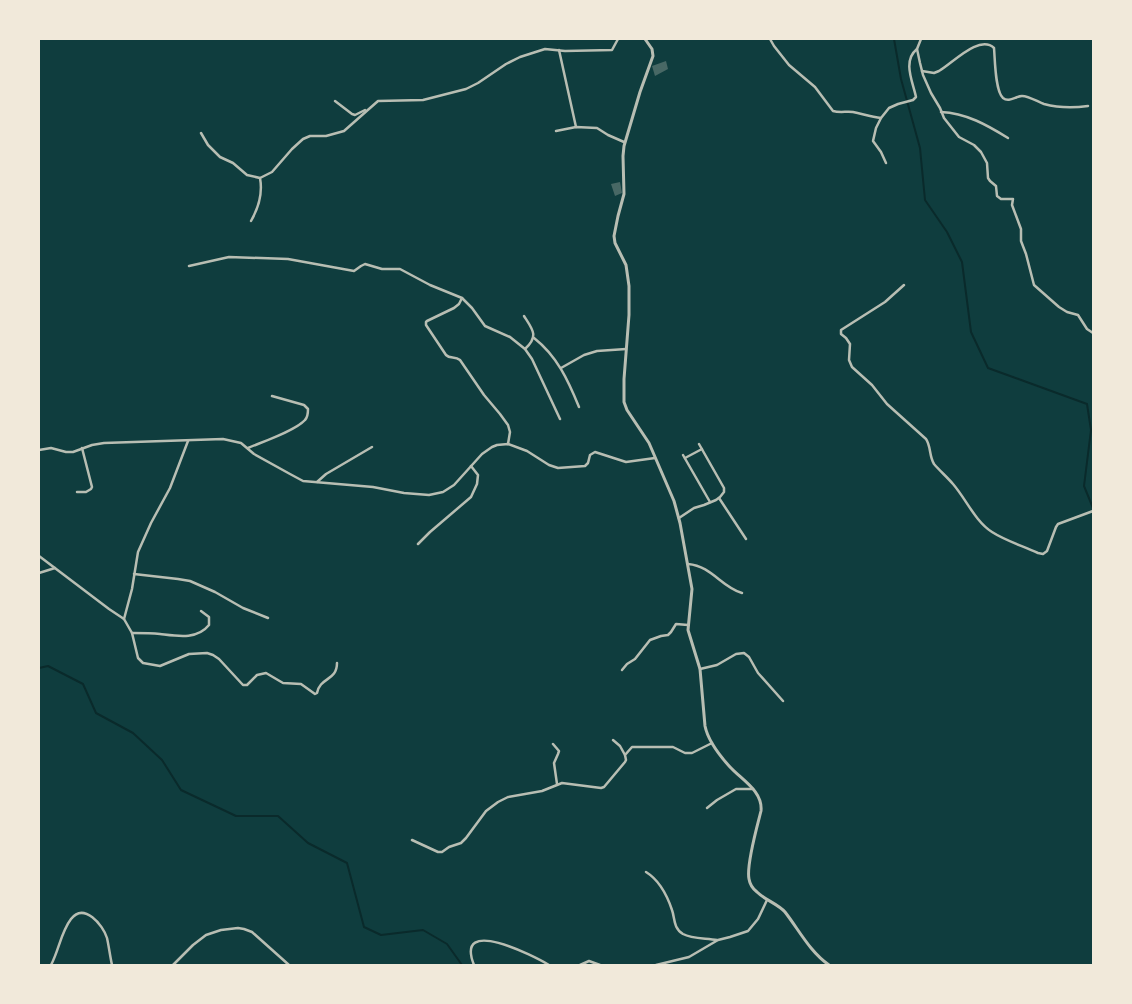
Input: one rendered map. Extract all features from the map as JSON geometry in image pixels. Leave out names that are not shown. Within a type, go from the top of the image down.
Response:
[{"type":"street","points":[[201,133],[208,145],[220,157],[247,175],[260,178],[272,172],[303,139],[310,136],[326,136],[344,131],[378,101],[423,100],[466,90],[520,57],[545,49],[612,50],[618,39]]},
{"type":"street","points":[[645,39],[652,49],[653,56],[624,142],[624,194],[614,236],[615,244],[625,262],[628,277],[629,315],[624,385],[625,406],[643,434],[655,458],[674,501],[679,518],[693,592],[688,625],[700,669],[704,726],[707,735],[732,768],[753,788],[760,799],[762,808],[753,843],[749,881],[753,888],[783,910],[809,946],[829,965]]},
{"type":"street","points":[[770,39],[789,65],[815,87],[834,111],[852,112],[881,118]]},
{"type":"street","points":[[886,163],[873,141],[876,128],[889,108],[913,100],[916,96],[909,65],[912,54],[917,49],[921,39]]},
{"type":"street","points":[[922,71],[934,73],[939,71],[970,48],[989,44],[994,48],[998,86],[1004,98],[1010,100],[1023,96],[1044,104],[1067,108],[1088,106]]},
{"type":"street","points":[[917,49],[922,71],[944,118],[960,138],[974,145],[981,152],[987,165],[988,179],[996,186],[997,196],[1001,199],[1013,199],[1012,205],[1021,229],[1021,241],[1034,285],[1059,307],[1078,315],[1087,329],[1093,333]]},
{"type":"street","points":[[559,50],[576,127]]},
{"type":"street","points":[[335,101],[352,114],[356,115],[366,110]]},
{"type":"street","points":[[941,112],[954,113],[981,122],[1008,138]]},
{"type":"street","points":[[556,131],[576,127],[597,128],[624,142]]},
{"type":"street","points":[[252,221],[258,209],[262,189],[260,178]]},
{"type":"street","points":[[189,266],[229,256],[288,259],[353,270],[367,265],[382,269],[400,269],[430,285],[462,298],[485,326],[510,337],[526,349],[560,419]]},
{"type":"street","points":[[904,285],[885,302],[841,330],[841,334],[850,344],[850,365],[872,385],[887,404],[926,438],[934,463],[953,484],[977,517],[991,531],[1042,554],[1046,552],[1058,524],[1093,512]]},
{"type":"street","points":[[462,298],[454,308],[425,323],[446,356],[460,360],[484,395],[500,414],[509,428],[508,444]]},
{"type":"street","points":[[524,316],[533,331],[534,338],[526,349]]},
{"type":"street","points":[[534,338],[548,351],[561,368],[579,406]]},
{"type":"street","points":[[561,368],[584,355],[597,351],[626,349]]},
{"type":"street","points":[[248,448],[294,428],[307,417],[308,409],[304,406],[272,396]]},
{"type":"street","points":[[39,450],[51,448],[70,452],[104,443],[223,439],[240,442],[254,454],[303,481],[373,487],[404,493],[433,495],[444,492],[482,454],[497,445],[508,444],[560,469],[585,466],[590,455],[594,452],[626,462],[655,458]]},
{"type":"street","points":[[124,619],[136,558],[151,522],[170,488],[188,441]]},
{"type":"street","points":[[679,518],[694,508],[719,498],[724,492],[724,488],[699,444]]},
{"type":"street","points":[[317,482],[326,474],[372,447]]},
{"type":"street","points":[[77,492],[86,492],[92,487],[82,448]]},
{"type":"street","points":[[702,449],[684,457],[710,502]]},
{"type":"street","points":[[418,544],[473,494],[478,475],[471,466]]},
{"type":"street","points":[[719,498],[746,539]]},
{"type":"street","points":[[39,556],[124,619],[132,633],[138,658],[144,663],[160,666],[189,654],[207,653],[219,659],[242,684],[248,684],[258,675],[268,674],[284,683],[294,682],[301,684],[315,694],[319,686],[334,673],[337,662]]},
{"type":"street","points":[[688,564],[705,569],[726,585],[742,593]]},
{"type":"street","points":[[39,573],[55,568]]},
{"type":"street","points":[[134,574],[190,581],[243,608],[268,618]]},
{"type":"street","points":[[132,633],[184,637],[195,635],[206,629],[209,625],[208,616],[202,611]]},
{"type":"street","points":[[622,670],[635,659],[650,640],[668,635],[676,624],[688,625]]},
{"type":"street","points":[[700,669],[717,665],[736,654],[744,653],[782,701]]},
{"type":"street","points":[[412,840],[440,852],[464,841],[483,814],[508,797],[542,791],[562,783],[604,787],[626,760],[620,746],[613,740]]},
{"type":"street","points":[[625,755],[631,748],[636,746],[673,747],[690,754],[712,743]]},
{"type":"street","points":[[553,744],[559,751],[554,763],[554,774],[557,784]]},
{"type":"street","points":[[707,808],[716,800],[736,789],[753,788]]},
{"type":"street","points":[[646,872],[660,886],[671,905],[675,925],[680,932],[690,937],[718,940],[730,938],[748,931],[758,919],[768,900]]},
{"type":"street","points":[[51,965],[72,917],[77,913],[85,913],[90,915],[105,932],[112,965]]},
{"type":"street","points":[[172,965],[206,935],[221,930],[238,928],[252,932],[274,954],[289,965]]},
{"type":"street","points":[[474,965],[471,951],[475,943],[482,940],[498,943],[523,952],[549,965]]},
{"type":"street","points":[[656,965],[689,957],[718,940]]},
{"type":"street","points":[[580,965],[588,960],[600,965]]},
{"type":"building","points":[[666,61],[668,69],[655,76],[652,66]]},
{"type":"building","points":[[620,182],[622,193],[615,196],[611,184]]},
{"type":"waterway","points":[[894,39],[901,79],[920,148],[925,200],[947,232],[962,262],[971,332],[988,368],[1087,404],[1091,430],[1084,486],[1093,508]]},
{"type":"waterway","points":[[39,668],[48,666],[83,684],[96,713],[133,733],[162,760],[181,790],[236,816],[278,816],[308,843],[347,863],[364,927],[381,935],[423,930],[447,944],[462,965]]}]
